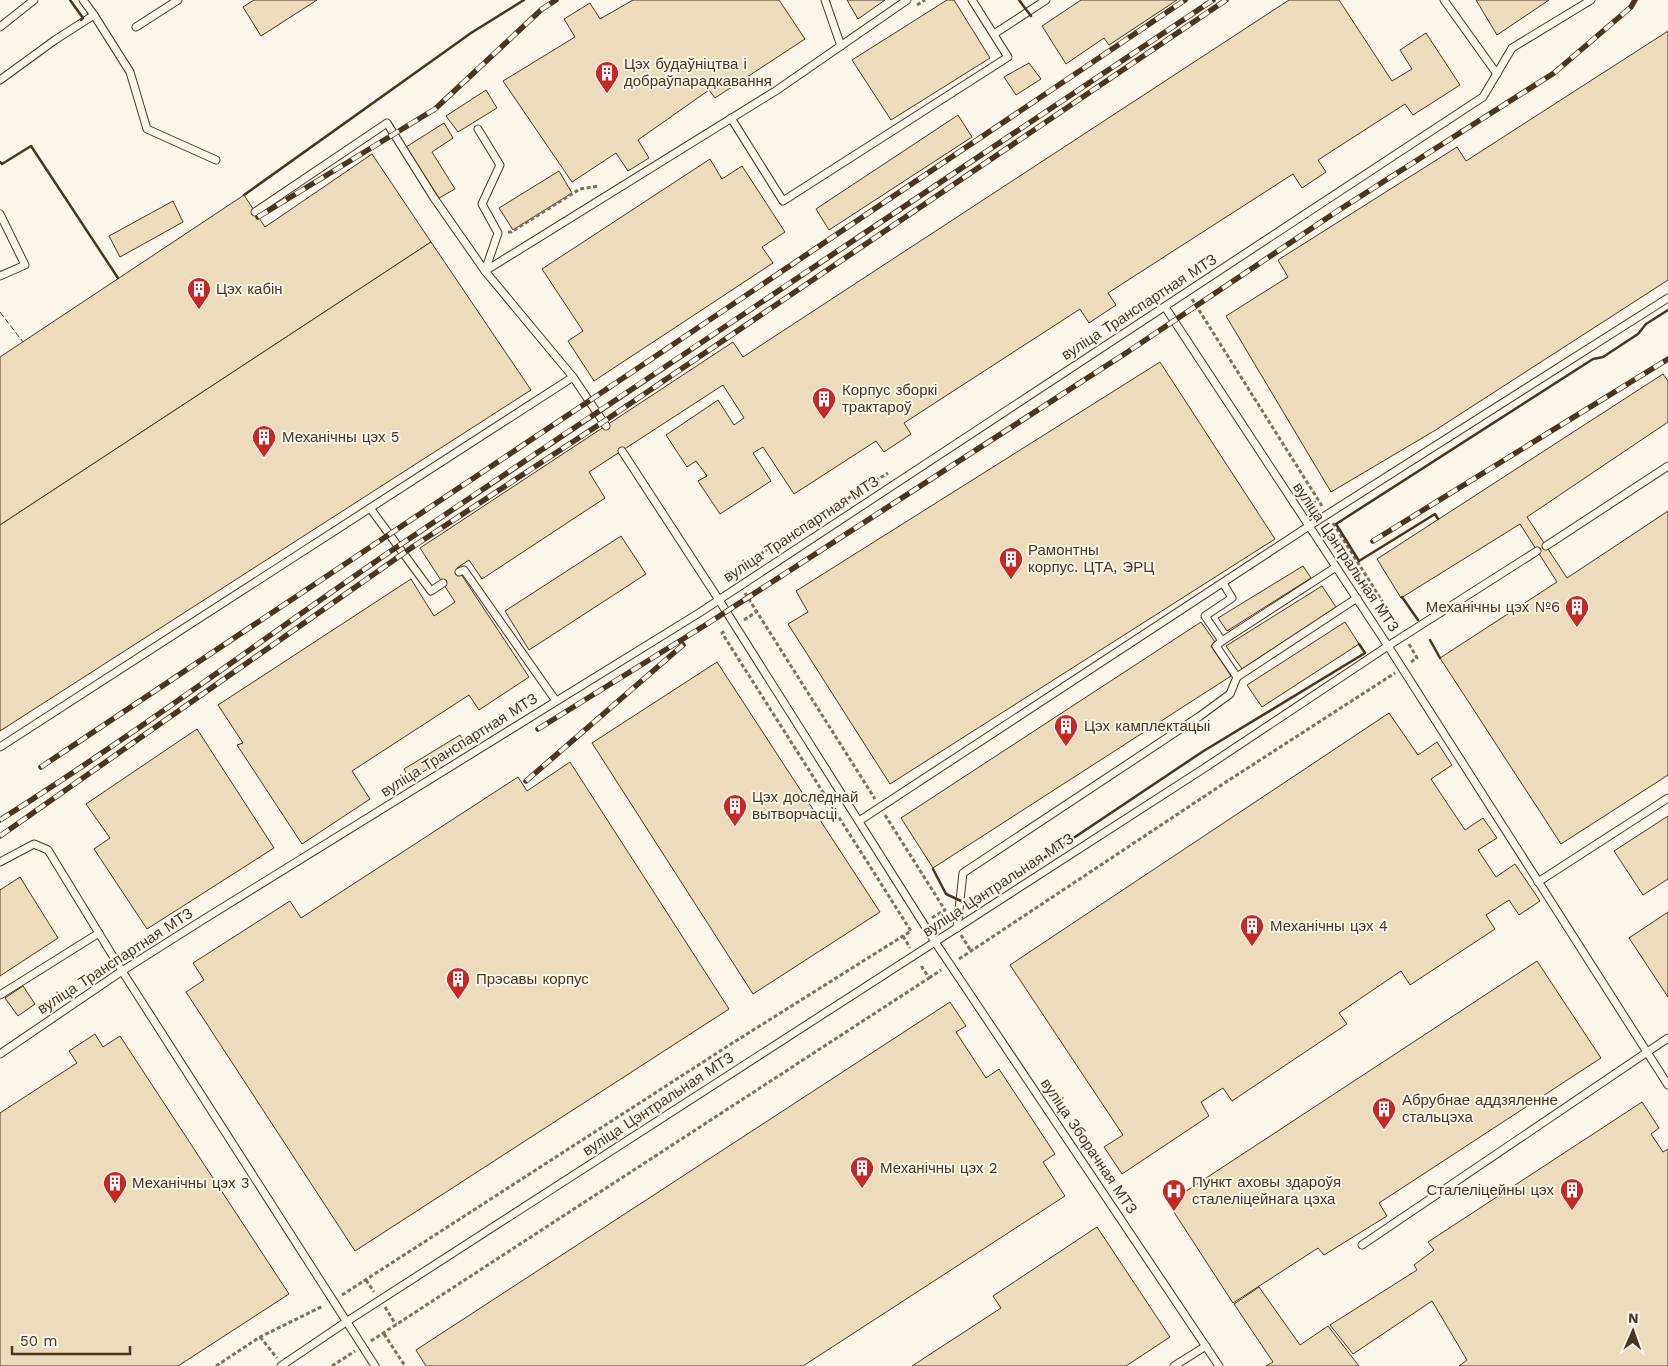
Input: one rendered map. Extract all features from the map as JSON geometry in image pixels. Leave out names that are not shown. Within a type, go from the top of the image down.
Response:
[{"type":"lane","points":[[0,27],[34,0]]},
{"type":"lane","points":[[83,0],[130,72],[147,129],[216,160]]},
{"type":"lane","points":[[136,27],[178,0]]},
{"type":"lane","points":[[825,0],[841,46]]},
{"type":"lane","points":[[485,271],[777,90],[907,0]]},
{"type":"lane","points":[[731,118],[783,201],[1008,57],[972,0]]},
{"type":"lane","points":[[994,34],[1046,0]]},
{"type":"lane","points":[[1444,0],[1497,74]]},
{"type":"lane","name":"вуліца Транспартная МТЗ","points":[[0,1054],[209,916],[719,600],[1483,97],[1512,48],[1591,0]]},
{"type":"lane","points":[[0,80],[55,40],[94,15]]},
{"type":"lane","points":[[254,212],[387,123],[434,198],[485,271],[573,377],[606,426]]},
{"type":"lane","points":[[478,129],[500,165],[482,204],[498,233],[485,271]]},
{"type":"lane","points":[[0,214],[25,265],[0,276]]},
{"type":"lane","points":[[859,821],[1309,526],[1668,298]]},
{"type":"lane","name":"вуліца Цэнтральная МТЗ","points":[[282,1366],[346,1322],[1203,769],[1388,646],[1165,307]]},
{"type":"lane","points":[[0,747],[573,377]]},
{"type":"lane","name":"вуліца Зборачная МТЗ","points":[[622,451],[719,600],[935,942],[1219,1366]]},
{"type":"lane","points":[[1546,546],[1668,466]]},
{"type":"lane","points":[[370,508],[431,591],[443,583]]},
{"type":"lane","points":[[1538,551],[1388,646],[1668,1085]]},
{"type":"lane","points":[[1238,677],[1216,646],[1336,567]]},
{"type":"lane","points":[[459,572],[464,570],[556,701]]},
{"type":"lane","points":[[1222,641],[1205,616],[1232,598],[1223,583]]},
{"type":"lane","points":[[957,928],[962,873],[1207,711],[1230,694],[1238,677],[1357,598]]},
{"type":"lane","points":[[1538,882],[1668,798]]},
{"type":"lane","points":[[0,862],[34,844],[48,850],[122,972],[375,1366]]},
{"type":"lane","points":[[0,995],[99,933]]},
{"type":"lane","points":[[1362,1245],[1668,1038]]},
{"type":"lane","points":[[1174,1366],[1206,1346]]},
{"type":"path","points":[[216,1366],[260,1337],[333,1301],[723,1050],[945,910],[756,612],[722,633],[911,931]]},
{"type":"path","points":[[332,1366],[384,1334],[929,978],[903,936]]},
{"type":"path","points":[[384,1334],[405,1366]]},
{"type":"path","points":[[260,1337],[282,1366]]},
{"type":"building","points":[[254,0],[317,0],[261,36],[243,7]]},
{"type":"building","name":"Цэх будаўніцтва і добраўпарадкавання","points":[[633,0],[779,0],[805,39],[715,98],[709,90],[638,140],[649,158],[628,171],[616,153],[572,182],[503,81],[575,37],[564,19],[590,3],[600,19]]},
{"type":"building","points":[[847,0],[885,0],[858,19]]},
{"type":"building","points":[[947,0],[954,0],[990,58],[891,120],[852,60]]},
{"type":"building","points":[[1081,0],[1177,0],[1109,45],[1104,38],[1066,64],[1042,26]]},
{"type":"building","name":"Корпус зборкі трактароў","points":[[1289,0],[1339,0],[1392,81],[1412,69],[1400,50],[1426,33],[1460,85],[1413,115],[1405,104],[1318,160],[1326,172],[1302,188],[1293,174],[1108,293],[1116,305],[1089,323],[1080,309],[904,423],[911,434],[884,452],[876,441],[794,494],[763,447],[753,453],[771,481],[720,514],[698,481],[707,476],[696,461],[687,467],[666,435],[718,400],[734,425],[744,418],[723,385],[589,472],[605,498],[482,579],[469,560],[457,568],[529,677],[479,710],[469,695],[352,771],[370,799],[302,844],[237,745],[243,743],[218,705],[411,579],[434,616],[455,602],[420,548],[733,342],[743,357]]},
{"type":"building","points":[[1476,0],[1549,0],[1497,35]]},
{"type":"building","points":[[1668,31],[1668,280],[1434,431],[1331,492],[1226,316],[1288,277],[1278,260],[1457,147],[1466,161]]},
{"type":"building","points":[[1029,63],[1041,79],[1016,95],[1004,77]]},
{"type":"building","points":[[486,90],[497,108],[458,132],[446,116]]},
{"type":"building","points":[[958,115],[972,137],[829,230],[816,209]]},
{"type":"building","points":[[444,123],[453,138],[432,152],[455,189],[439,198],[406,147]]},
{"type":"building","name":"Цэх кабін","points":[[372,154],[431,242],[0,525],[0,357],[244,195],[265,227]]},
{"type":"building","points":[[710,159],[722,179],[742,166],[785,232],[762,247],[773,263],[594,381],[568,341],[583,331],[542,269]]},
{"type":"building","points":[[559,171],[572,193],[513,230],[499,208]]},
{"type":"building","points":[[173,201],[183,222],[120,257],[109,236]]},
{"type":"building","name":"Механічны цэх 5","points":[[431,242],[531,390],[0,731],[0,525]]},
{"type":"building","name":"Рамонтны корпус. ЦТА, ЭРЦ","points":[[1160,362],[1275,539],[890,784],[788,624],[808,612],[796,591]]},
{"type":"building","name":"Механічны цэх №6","points":[[1663,374],[1668,381],[1668,422],[1527,517],[1567,578],[1668,511],[1668,775],[1561,844],[1440,658],[1557,582],[1520,524],[1401,598],[1377,559]]},
{"type":"building","points":[[621,536],[646,574],[529,650],[505,611]]},
{"type":"building","points":[[1303,566],[1311,578],[1227,631],[1218,618]]},
{"type":"building","points":[[1322,586],[1336,607],[1242,669],[1226,646]]},
{"type":"building","name":"Цэх камплектацыі","points":[[1201,622],[1215,642],[1211,646],[1231,676],[933,868],[901,818]]},
{"type":"building","points":[[1345,622],[1359,644],[1262,707],[1247,685]]},
{"type":"building","name":"Цэх доследнай вытворчасці","points":[[717,662],[880,912],[753,994],[592,743]]},
{"type":"building","name":"Механічны цэх 4","points":[[1389,713],[1418,755],[1437,742],[1452,765],[1431,779],[1465,830],[1483,818],[1497,838],[1478,850],[1496,877],[1515,864],[1540,901],[1519,915],[1509,900],[1486,915],[1495,929],[1410,985],[1401,971],[1339,1013],[1347,1024],[1232,1101],[1223,1088],[1201,1102],[1209,1116],[1122,1174],[1104,1147],[1123,1135],[1010,965]]},
{"type":"building","points":[[197,729],[274,848],[147,929],[94,849],[110,838],[86,804]]},
{"type":"building","points":[[460,735],[466,745],[410,780],[404,769]]},
{"type":"building","name":"Прэсавы корпус","points":[[570,762],[729,1009],[355,1251],[186,992],[204,980],[193,963],[290,901],[301,918],[518,777],[527,791]]},
{"type":"building","points":[[1668,816],[1668,879],[1643,895],[1614,851]]},
{"type":"building","points":[[20,877],[58,938],[0,976],[0,890]]},
{"type":"building","points":[[1668,912],[1668,997],[1629,938]]},
{"type":"building","name":"Абрубнае аддзяленне стальцэха","points":[[1537,961],[1601,1058],[1379,1203],[1387,1216],[1324,1255],[1318,1248],[1233,1303],[1168,1203]]},
{"type":"building","points":[[23,986],[35,1004],[18,1016],[5,998]]},
{"type":"building","name":"Механічны цэх 2","points":[[950,1002],[966,1026],[956,1032],[986,1078],[999,1069],[1055,1154],[1043,1162],[1065,1196],[803,1366],[426,1366],[416,1350]]},
{"type":"building","name":"Механічны цэх 3","points":[[95,1034],[103,1047],[120,1036],[289,1294],[178,1366],[0,1366],[0,1113],[77,1063],[69,1051]]},
{"type":"building","name":"Сталеліцейны цэх","points":[[1642,1102],[1659,1128],[1651,1134],[1663,1152],[1668,1149],[1668,1366],[1459,1366],[1467,1360],[1432,1301],[1353,1354],[1330,1325],[1417,1270],[1414,1265],[1434,1250],[1428,1242]]},
{"type":"building","points":[[1097,1227],[1170,1337],[1126,1366],[912,1366],[1001,1308],[993,1296]]},
{"type":"building","points":[[1259,1287],[1300,1345],[1328,1326],[1359,1366],[1266,1366],[1273,1362],[1234,1304]]},
{"type":"railway","points":[[258,217],[435,109],[542,9],[556,0]]},
{"type":"railway","points":[[41,767],[1185,0]]},
{"type":"railway","points":[[0,820],[147,722],[388,553],[1213,0]]},
{"type":"railway","points":[[0,836],[414,546],[603,422],[1226,0]]},
{"type":"railway","points":[[538,729],[707,624],[1126,353],[1339,210],[1554,73],[1631,7],[1635,0]]},
{"type":"railway","points":[[1373,541],[1668,359]]},
{"type":"railway","points":[[526,781],[683,645]]},
{"type":"fence","points":[[0,312],[23,342]]},
{"type":"wall","points":[[70,0],[83,18],[81,20]]},
{"type":"wall","points":[[244,195],[471,33],[524,0]]},
{"type":"wall","points":[[1019,0],[1031,16]]},
{"type":"wall","points":[[0,162],[2,164],[31,146],[118,278]]},
{"type":"wall","points":[[1438,519],[1435,514],[1359,561],[1336,524],[1593,359],[1603,357],[1638,334],[1646,324],[1668,310]]},
{"type":"wall","points":[[1402,597],[1418,620]]},
{"type":"wall","points":[[1430,640],[1440,658]]},
{"type":"wall","points":[[933,869],[946,894],[972,906],[1202,752],[1365,653],[1359,644]]},
{"type":"place","name":"Цэх будаўніцтва і добраўпарадкавання","points":[[607,94]]},
{"type":"place","name":"Цэх кабін","points":[[199,310]]},
{"type":"place","name":"Корпус зборкі трактароў","points":[[824,420]]},
{"type":"place","name":"Механічны цэх 5","points":[[264,458]]},
{"type":"place","name":"Рамонтны корпус. ЦТА, ЭРЦ","points":[[1011,580]]},
{"type":"place","name":"Механічны цэх №6","points":[[1577,628]]},
{"type":"place","name":"Цэх камплектацыі","points":[[1066,747]]},
{"type":"place","name":"Цэх доследнай вытворчасці","points":[[735,827]]},
{"type":"place","name":"Механічны цэх 4","points":[[1252,947]]},
{"type":"place","name":"Прэсавы корпус","points":[[458,1000]]},
{"type":"place","name":"Абрубнае аддзяленне стальцэха","points":[[1384,1130]]},
{"type":"place","name":"Механічны цэх 2","points":[[862,1189]]},
{"type":"place","name":"Механічны цэх 3","points":[[115,1204]]},
{"type":"place","name":"Сталеліцейны цэх","points":[[1572,1211]]},
{"type":"place","name":"Пункт аховы здароўя сталеліцейнага цэха","points":[[1174,1212]]}]
